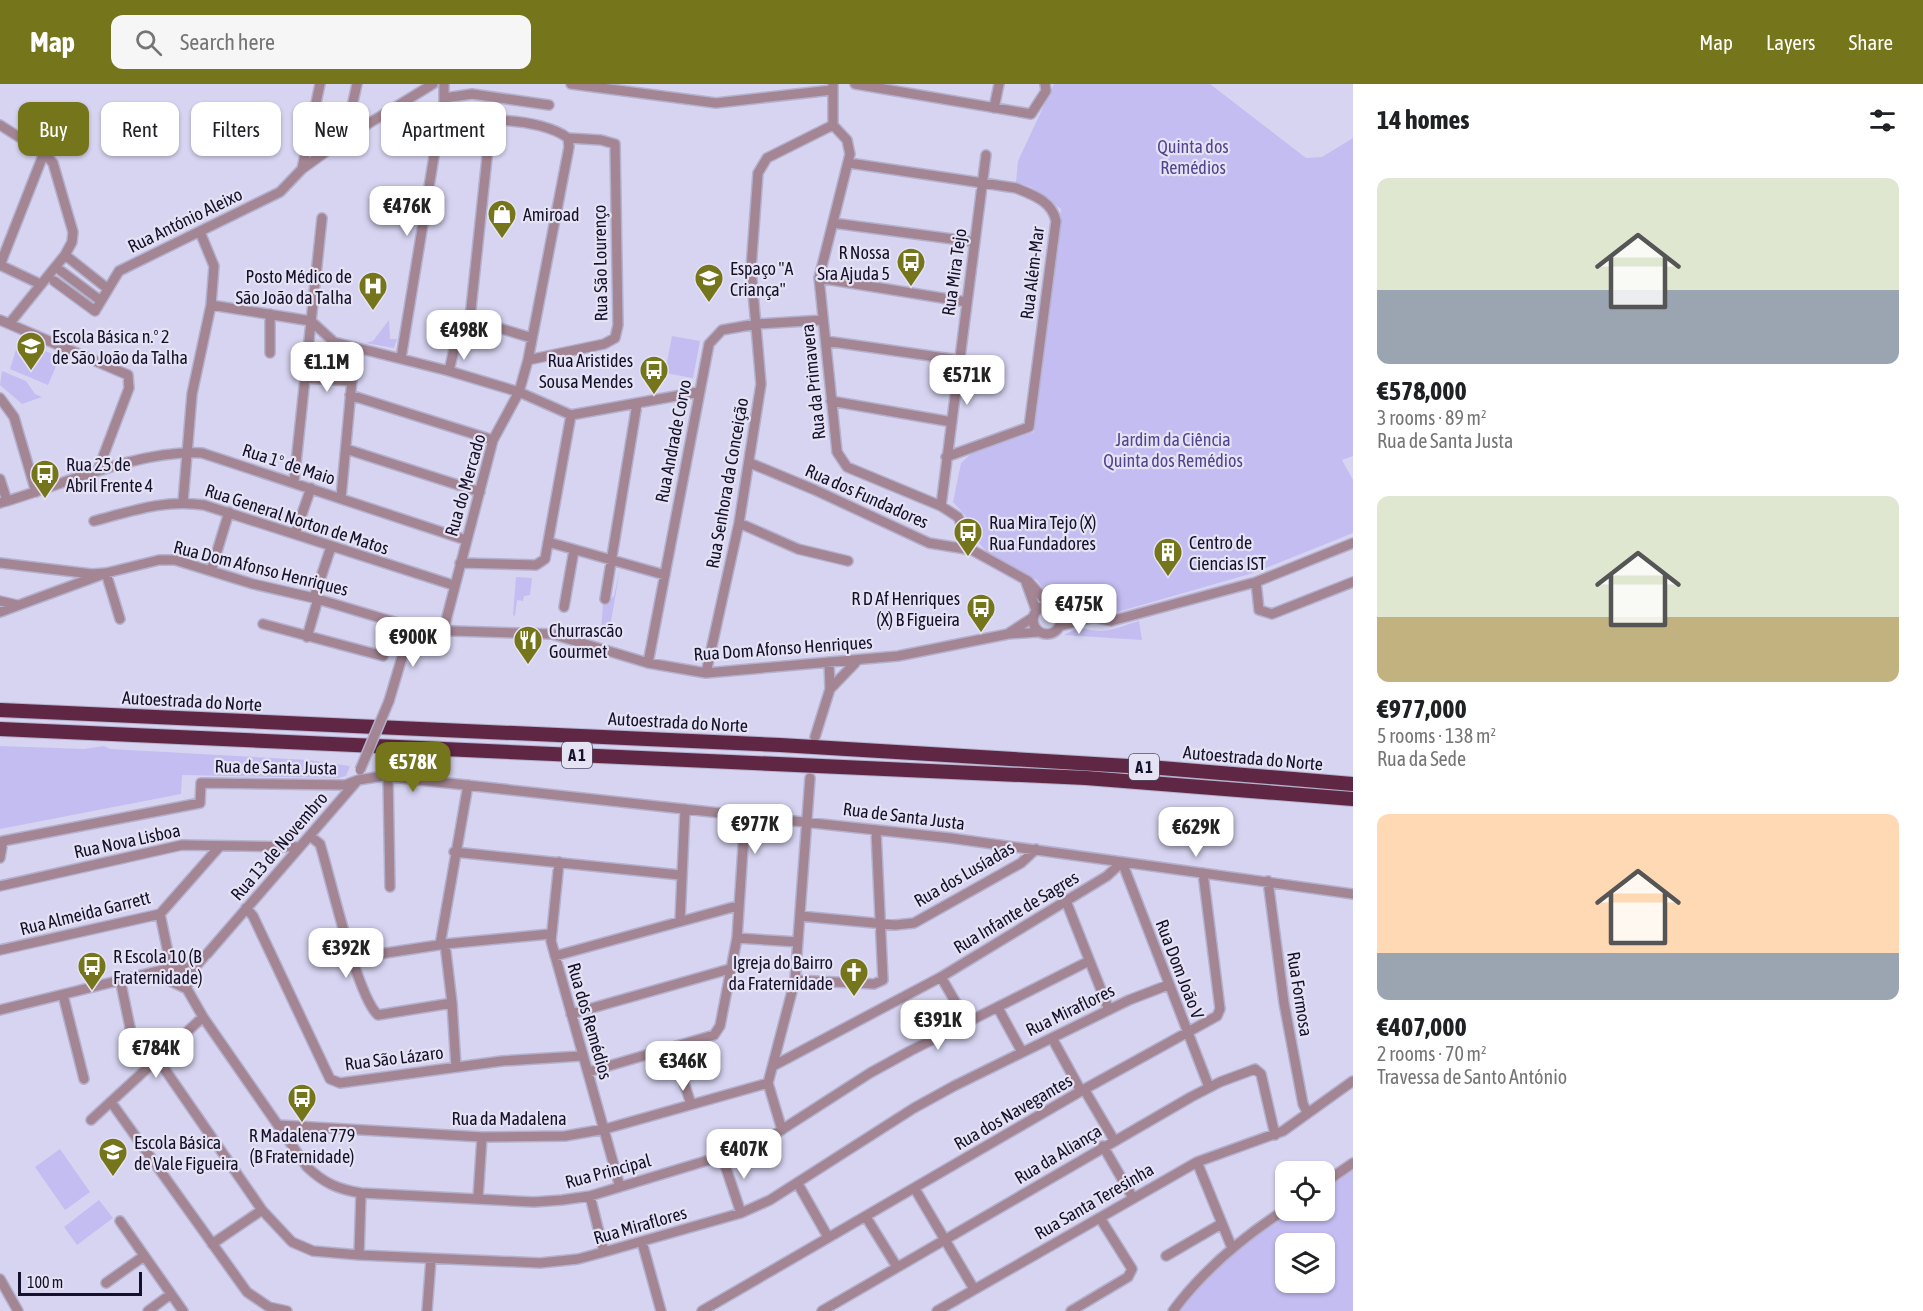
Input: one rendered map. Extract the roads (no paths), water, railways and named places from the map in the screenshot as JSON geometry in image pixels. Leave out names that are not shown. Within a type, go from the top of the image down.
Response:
[{"type":"highway","name":"Autoestrada do Norte","points":[[0,710],[780,745],[1150,767],[1353,784]]},
{"type":"highway","name":"Autoestrada do Norte","points":[[0,729],[1086,778],[1353,799]]},
{"type":"street","points":[[302,169],[320,84]]},
{"type":"street","points":[[353,102],[357,84]]},
{"type":"street","name":"Rua António Aleixo","points":[[369,123],[433,84]]},
{"type":"street","points":[[444,84],[444,102]]},
{"type":"street","points":[[571,84],[624,87],[716,103],[832,87]]},
{"type":"street","points":[[855,84],[1034,113],[1046,91],[1045,84]]},
{"type":"street","points":[[994,108],[999,84]]},
{"type":"street","name":"Rua da Primavera","points":[[832,87],[833,125],[847,140],[849,163],[819,279],[837,452],[847,467],[941,506],[958,517],[972,550]]},
{"type":"street","points":[[444,98],[472,94],[549,105]]},
{"type":"street","points":[[506,122],[557,130],[568,138]]},
{"type":"street","points":[[0,125],[18,136]]},
{"type":"street","name":"Rua Senhora da Conceição","points":[[706,673],[739,523],[761,384],[751,269],[758,173],[767,158],[833,125]]},
{"type":"street","name":"Rua do Mercado","points":[[443,632],[453,585],[493,440],[519,392],[528,360],[569,147],[568,138]]},
{"type":"street","name":"Rua São Lourenço","points":[[528,360],[604,344],[615,338],[617,332],[615,144],[601,140],[568,138]]},
{"type":"street","name":"Rua Mira Tejo","points":[[941,506],[986,155]]},
{"type":"street","points":[[40,284],[0,265],[43,156]]},
{"type":"street","points":[[46,156],[52,163],[73,232],[72,242],[65,255],[5,322],[128,375],[129,388],[98,470]]},
{"type":"street","name":"Rua António Aleixo","points":[[54,281],[94,311],[119,271],[280,192],[302,169],[320,156]]},
{"type":"street","points":[[401,358],[434,156]]},
{"type":"street","points":[[470,318],[487,156]]},
{"type":"street","name":"Rua Além-Mar","points":[[849,163],[983,185],[1016,188],[1038,197],[1050,207],[1056,221],[1029,428],[946,457]]},
{"type":"street","points":[[294,482],[322,218]]},
{"type":"street","points":[[833,223],[975,242]]},
{"type":"street","points":[[183,502],[192,394],[211,305],[214,266],[200,232]]},
{"type":"street","points":[[65,255],[108,289]]},
{"type":"street","points":[[61,271],[101,301]]},
{"type":"street","points":[[819,279],[967,302]]},
{"type":"street","points":[[211,305],[311,321],[334,342],[449,370],[519,392],[571,415],[698,393]]},
{"type":"street","points":[[270,314],[270,353]]},
{"type":"street","points":[[449,370],[460,323],[470,318],[532,338]]},
{"type":"street","name":"Rua Andrade Corvo","points":[[648,663],[709,344],[722,330],[756,324],[824,320]]},
{"type":"street","points":[[826,341],[959,360]]},
{"type":"street","points":[[342,498],[354,347]]},
{"type":"street","points":[[305,378],[351,381]]},
{"type":"street","points":[[350,395],[493,440]]},
{"type":"street","points":[[0,398],[14,417],[36,492]]},
{"type":"street","points":[[831,401],[952,422]]},
{"type":"street","points":[[605,599],[637,404]]},
{"type":"street","points":[[460,563],[536,565],[545,559],[571,415]]},
{"type":"street","points":[[346,448],[480,492]]},
{"type":"street","name":"Rua 1º de Maio","points":[[3,502],[98,470],[186,452],[202,453],[466,540]]},
{"type":"street","name":"Rua dos Fundadores","points":[[750,463],[815,490],[929,543],[972,550]]},
{"type":"street","points":[[0,479],[3,502]]},
{"type":"street","points":[[295,534],[311,488]]},
{"type":"street","name":"Rua General Norton de Matos","points":[[94,521],[156,504],[183,502],[229,512],[453,585]]},
{"type":"street","points":[[211,571],[229,512]]},
{"type":"street","points":[[739,523],[798,549],[848,561]]},
{"type":"street","points":[[548,542],[665,575]]},
{"type":"street","points":[[1034,614],[1053,608],[1111,621],[1257,582],[1353,543]]},
{"type":"street","points":[[307,637],[331,547]]},
{"type":"street","points":[[564,607],[574,550]]},
{"type":"street","points":[[972,550],[1032,584],[1060,617],[1060,627]]},
{"type":"street","name":"Rua Dom Afonso Henriques","points":[[0,563],[106,573],[159,560],[175,560],[411,627],[443,632],[552,634],[648,663],[706,673],[898,656],[1008,634],[1038,632]]},
{"type":"street","points":[[0,612],[106,573],[120,619]]},
{"type":"street","points":[[1023,578],[1034,614],[1033,626],[1038,632],[1050,635],[1060,627],[1091,618]]},
{"type":"street","points":[[1257,582],[1259,610],[1272,614],[1353,582]]},
{"type":"street","points":[[0,601],[17,605]]},
{"type":"street","name":"Rua Dom Afonso Henriques","points":[[1008,634],[1034,614]]},
{"type":"street","points":[[263,624],[383,656]]},
{"type":"street","name":"Rua 13 de Novembro","points":[[0,1010],[176,966],[207,954],[310,836],[359,775],[389,701],[411,627]]},
{"type":"street","points":[[830,689],[858,660]]},
{"type":"street","points":[[815,737],[830,689],[830,662]]},
{"type":"street","name":"Rua de Santa Justa","points":[[0,858],[3,841],[200,803],[201,783],[336,785],[359,775],[388,776],[1036,849],[1268,880],[1353,894]]},
{"type":"street","points":[[388,776],[390,887]]},
{"type":"street","points":[[782,1130],[768,1083],[795,980],[810,778]]},
{"type":"street","points":[[456,1067],[452,1002],[442,945],[454,852],[468,785]]},
{"type":"street","points":[[680,921],[680,875],[685,809]]},
{"type":"street","points":[[588,1072],[673,1049],[714,1035],[720,1026],[737,938],[737,906],[745,817]]},
{"type":"street","points":[[795,980],[874,984],[883,980],[876,831]]},
{"type":"street","points":[[310,836],[320,843],[352,958],[371,1009],[378,1015],[452,1002]]},
{"type":"street","name":"Rua Nova Lisboa","points":[[0,886],[182,845],[299,847]]},
{"type":"street","name":"Rua Almeida Garrett","points":[[0,950],[160,914],[220,846]]},
{"type":"street","name":"Rua dos Lusíadas","points":[[800,916],[880,924],[914,923],[1021,863],[1036,849]]},
{"type":"street","points":[[454,852],[680,875]]},
{"type":"street","name":"Rua dos Remédios","points":[[559,862],[550,934],[581,1056],[605,1129],[620,1187]]},
{"type":"street","name":"Rua Infante de Sagres","points":[[773,1065],[941,977],[1107,876],[1122,862]]},
{"type":"street","name":"Rua Dom João V","points":[[1122,862],[1209,1087]]},
{"type":"street","name":"Rua dos Navegantes","points":[[702,1311],[1082,1090],[1217,1016],[1220,1009],[1203,873]]},
{"type":"street","name":"Rua Formosa","points":[[1268,880],[1284,1003],[1303,1104],[1307,1112]]},
{"type":"street","points":[[1066,901],[1109,1010]]},
{"type":"street","points":[[555,957],[737,906]]},
{"type":"street","name":"Rua São Lázaro","points":[[246,908],[254,916],[330,1079],[340,1083],[456,1067],[581,1056]]},
{"type":"street","points":[[160,914],[176,966],[177,984]]},
{"type":"street","points":[[352,958],[442,945],[550,934]]},
{"type":"street","points":[[737,938],[798,942]]},
{"type":"street","points":[[140,975],[177,984],[187,989],[196,966],[207,954]]},
{"type":"street","name":"Rua Principal","points":[[176,966],[185,976],[187,989],[203,1017],[307,1167],[325,1183],[340,1190],[361,1193],[534,1202],[590,1196],[742,1150],[782,1130],[870,1073],[1089,961]]},
{"type":"street","points":[[571,1014],[733,968]]},
{"type":"street","points":[[941,977],[967,1022]]},
{"type":"street","points":[[120,979],[131,1032]]},
{"type":"street","name":"Rua Miraflores","points":[[157,1058],[262,1210],[292,1242],[314,1251],[358,1255],[540,1263],[578,1259],[741,1213],[798,1184],[914,1108],[1022,1052],[1109,1010],[1168,985]]},
{"type":"street","points":[[63,995],[84,1079]]},
{"type":"street","points":[[998,1008],[1022,1052]]},
{"type":"street","points":[[91,1120],[203,1017]]},
{"type":"street","points":[[1052,1038],[1114,1140]]},
{"type":"street","points":[[673,1049],[691,1104]]},
{"type":"street","name":"Rua da Aliança","points":[[822,1311],[1103,1146],[1209,1087],[1255,1069],[1261,1074],[1275,1135]]},
{"type":"street","name":"Rua Santa Teresinha","points":[[937,1311],[1197,1162],[1275,1135],[1353,1081]]},
{"type":"street","name":"Rua da Madalena","points":[[278,1125],[482,1137],[556,1137],[605,1129],[768,1083]]},
{"type":"street","points":[[111,1102],[247,1292],[269,1307],[287,1311]]},
{"type":"street","points":[[478,1198],[482,1137]]},
{"type":"street","points":[[1103,1146],[1133,1198]]},
{"type":"street","points":[[722,1156],[741,1213]]},
{"type":"street","points":[[1197,1162],[1232,1248]]},
{"type":"street","points":[[1335,1175],[1353,1163]]},
{"type":"street","points":[[798,1184],[828,1237]]},
{"type":"street","points":[[915,1189],[944,1240],[948,1241],[974,1289]]},
{"type":"street","points":[[358,1255],[361,1193]]},
{"type":"street","points":[[590,1196],[604,1252]]},
{"type":"street","points":[[212,1244],[262,1210]]},
{"type":"street","points":[[866,1217],[897,1267]]},
{"type":"street","points":[[1173,1311],[1188,1291],[1232,1248],[1275,1217]]},
{"type":"street","points":[[1071,1311],[1128,1276],[1131,1269],[1100,1218]]},
{"type":"street","points":[[120,1221],[183,1311]]},
{"type":"street","points":[[1166,1256],[1221,1224]]},
{"type":"street","points":[[642,1242],[662,1311]]},
{"type":"street","points":[[106,1283],[144,1256]]},
{"type":"street","points":[[427,1311],[431,1259]]},
{"type":"street","points":[[0,1279],[18,1311]]},
{"type":"street","points":[[148,1311],[171,1294]]},
{"type":"place","name":"Amiroad","points":[[502,240]]},
{"type":"place","name":"R Nossa Sra Ajuda 5","points":[[911,288]]},
{"type":"place","name":"Espaço \"A Criança\"","points":[[709,304]]},
{"type":"place","name":"Posto Médico de São João da Talha","points":[[373,312]]},
{"type":"place","name":"Escola Básica n.º 2 de São João da Talha","points":[[31,372]]},
{"type":"place","name":"Rua Aristides Sousa Mendes","points":[[654,396]]},
{"type":"place","name":"Rua 25 de Abril Frente 4","points":[[45,500]]},
{"type":"place","name":"Rua Mira Tejo (X) Rua Fundadores","points":[[968,558]]},
{"type":"place","name":"Centro de Ciencias IST","points":[[1168,578]]},
{"type":"place","name":"R D Af Henriques (X) B Figueira","points":[[981,634]]},
{"type":"place","name":"Churrascão Gourmet","points":[[528,666]]},
{"type":"place","name":"R Escola 10 (B Fraternidade)","points":[[92,992]]},
{"type":"place","name":"Igreja do Bairro da Fraternidade","points":[[854,998]]},
{"type":"place","name":"R Madalena 779 (B Fraternidade)","points":[[302,1124]]},
{"type":"place","name":"Escola Básica de Vale Figueira","points":[[113,1178]]},
{"type":"park label","name":"Quinta dos Remédios","points":[[1193,156]]},
{"type":"park label","name":"Jardim da Ciência Quinta dos Remédios","points":[[1173,449]]}]
